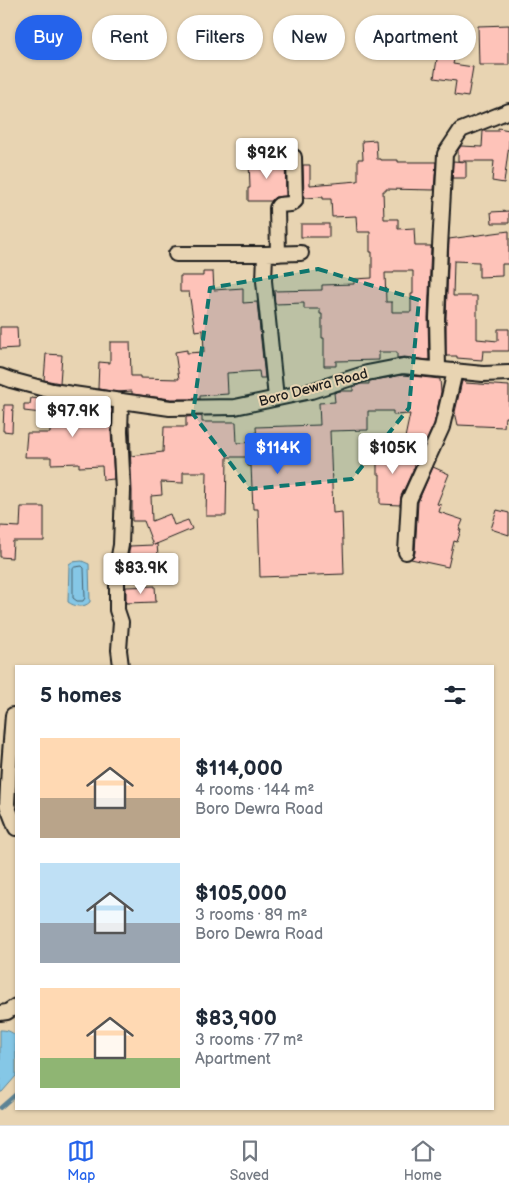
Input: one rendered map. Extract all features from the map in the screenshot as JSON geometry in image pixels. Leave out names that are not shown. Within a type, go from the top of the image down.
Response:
[{"type":"street","points":[[438,369],[438,309],[445,154],[461,130],[509,111]]},
{"type":"street","points":[[276,398],[264,281],[271,254],[277,208],[279,205],[291,204],[295,201],[294,157]]},
{"type":"street","points":[[176,254],[302,253]]},
{"type":"street","name":"Boro Dewra Road","points":[[0,376],[52,390],[170,408],[235,407],[311,391],[367,372],[403,366],[483,374],[509,373]]},
{"type":"street","points":[[406,552],[409,500],[442,427],[456,371]]},
{"type":"street","points":[[121,401],[120,431],[123,491],[121,545],[117,567],[117,610],[121,622],[119,650],[121,665]]},
{"type":"street","points":[[15,715],[7,805],[15,825]]},
{"type":"street","points":[[0,1013],[7,1012],[15,1007]]},
{"type":"highlighted area","points":[[318,269],[419,300],[409,408],[352,479],[250,489],[193,414],[210,288]]},
{"type":"water","points":[[82,561],[89,564],[90,602],[79,606],[68,602],[69,564]]},
{"type":"water","points":[[0,1030],[9,1031],[15,1035],[15,1077],[0,1092]]},
{"type":"building","points":[[509,25],[509,65],[479,65],[478,26]]},
{"type":"building","points":[[437,60],[454,60],[453,64],[473,67],[468,97],[454,95],[456,81],[434,78]]},
{"type":"building","points":[[498,128],[509,130],[504,183],[492,181],[494,161],[458,161],[458,150],[461,146],[482,147],[483,131],[498,131]]},
{"type":"building","points":[[376,140],[377,159],[398,160],[398,162],[436,162],[434,190],[386,189],[386,191],[383,191],[384,219],[398,219],[398,229],[414,228],[415,246],[431,246],[428,318],[429,360],[397,358],[397,352],[379,352],[379,360],[336,361],[336,366],[324,366],[324,338],[322,338],[322,314],[320,314],[320,309],[304,309],[304,303],[275,304],[274,291],[322,290],[322,285],[354,284],[354,279],[372,278],[370,232],[357,232],[356,216],[332,217],[331,199],[323,199],[323,197],[304,198],[303,165],[310,165],[310,185],[358,181],[358,159],[363,159],[362,141]],"holes":[[[413,271],[411,312],[392,312],[392,302],[386,302],[385,273]]]},
{"type":"building","points":[[249,160],[285,160],[286,196],[275,197],[271,201],[248,201],[248,188],[250,188]]},
{"type":"building","points":[[453,161],[466,162],[466,178],[452,178]]},
{"type":"building","points":[[509,211],[509,223],[492,223],[491,212]]},
{"type":"building","points":[[301,224],[329,224],[329,237],[301,237]]},
{"type":"building","points":[[509,231],[509,264],[502,264],[502,276],[479,277],[479,262],[454,261],[453,296],[477,296],[477,339],[498,341],[498,329],[509,329],[509,351],[483,351],[482,360],[446,356],[449,239]]},
{"type":"building","points":[[203,272],[213,272],[214,290],[243,288],[243,303],[257,302],[265,378],[260,378],[259,371],[227,373],[228,394],[200,396],[200,399],[171,399],[132,394],[132,391],[117,392],[98,389],[99,362],[110,363],[110,342],[130,342],[131,376],[140,376],[140,378],[179,379],[175,352],[187,350],[187,353],[204,352],[203,330],[195,331],[189,292],[180,292],[180,276],[203,276]]},
{"type":"building","points":[[0,327],[17,327],[18,348],[0,349]]},
{"type":"building","points":[[46,354],[62,355],[60,383],[44,380]]},
{"type":"building","points":[[403,375],[440,379],[441,392],[434,424],[422,450],[402,452],[410,414],[393,415],[393,411],[368,411],[368,430],[330,431],[333,513],[342,512],[344,574],[260,577],[258,509],[253,509],[251,466],[248,466],[248,457],[227,457],[226,516],[206,516],[207,472],[183,472],[183,483],[161,482],[162,495],[151,496],[152,521],[170,514],[174,525],[188,520],[192,529],[154,545],[157,544],[159,568],[126,570],[130,546],[153,545],[144,521],[132,521],[129,423],[131,456],[163,452],[164,427],[186,427],[186,417],[200,416],[202,417],[202,422],[236,422],[237,443],[257,442],[256,427],[320,425],[319,403],[335,402],[334,393],[353,391],[353,387],[369,384],[369,381]]},
{"type":"building","points":[[462,381],[465,381],[465,383],[509,386],[509,417],[505,417],[504,427],[458,425],[455,412]]},
{"type":"building","points":[[31,398],[49,400],[48,405],[76,406],[76,424],[98,424],[98,407],[112,408],[111,431],[114,479],[103,480],[102,466],[79,467],[79,463],[51,464],[51,457],[25,457],[27,433],[50,433],[50,414],[24,411],[24,404],[30,404]]},
{"type":"building","points":[[4,405],[13,405],[12,432],[3,431]]},
{"type":"building","points":[[386,448],[417,461],[401,496],[400,505],[380,504],[380,474],[377,474],[377,449]]},
{"type":"building","points":[[433,467],[449,474],[437,504],[441,505],[439,512],[463,520],[457,542],[454,541],[448,567],[411,559],[415,552],[418,502]]},
{"type":"building","points":[[21,507],[44,507],[44,541],[13,541],[12,558],[0,557],[0,526],[20,527]]},
{"type":"building","points":[[497,510],[509,513],[509,535],[491,529]]},
{"type":"building","points":[[155,586],[156,602],[126,603],[126,587]]},
{"type":"waterway","points":[[0,1108],[15,1095]]}]
